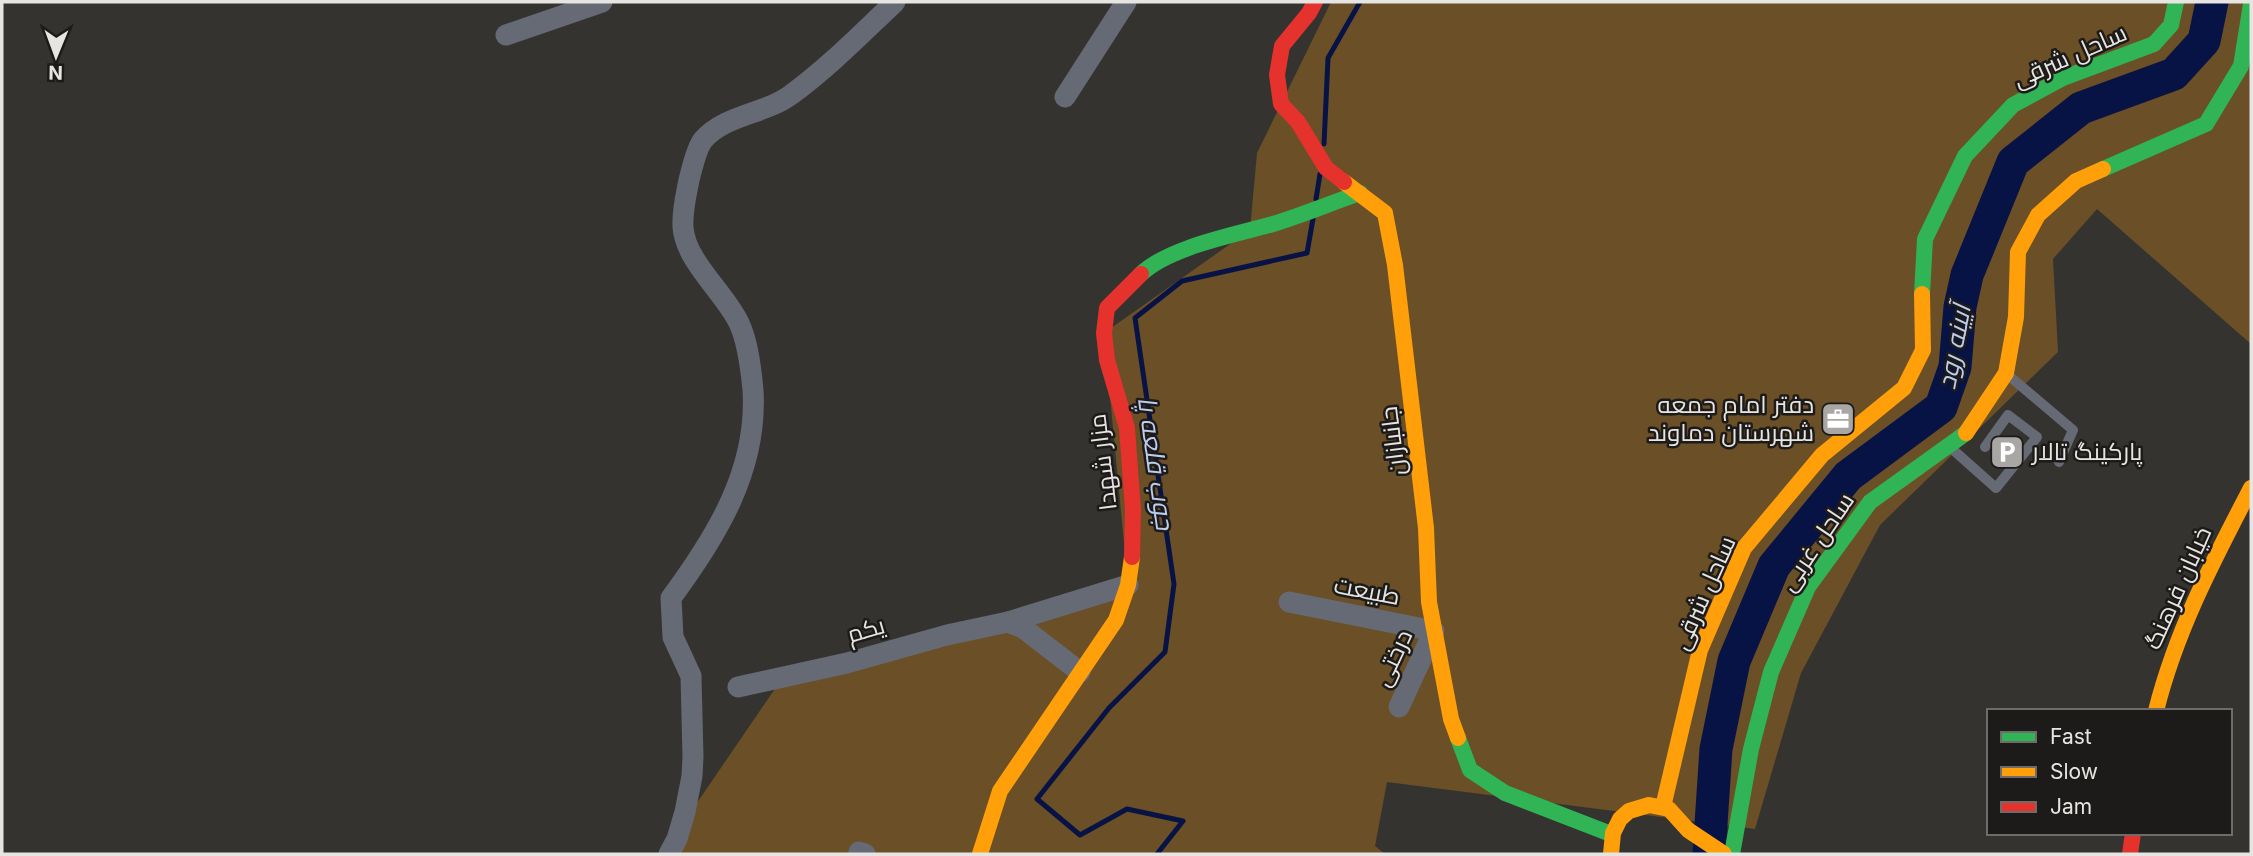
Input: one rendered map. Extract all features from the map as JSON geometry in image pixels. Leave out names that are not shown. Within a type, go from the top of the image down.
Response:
[{"type":"street","points":[[506,35],[602,2]]},
{"type":"street","points":[[669,854],[677,839],[685,811],[693,757],[691,677],[673,637],[671,598],[703,555],[735,495],[749,446],[753,393],[749,360],[740,324],[692,255],[683,231],[683,209],[690,178],[702,141],[728,122],[790,96],[895,2]]},
{"type":"street","points":[[1065,97],[1126,2]]},
{"type":"street","name":"جانبازان","points":[[1315,2],[1282,46],[1278,75],[1281,104],[1298,122],[1326,168],[1385,213],[1390,234],[1426,528],[1429,603],[1451,719],[1470,769],[1505,793],[1611,834]]},
{"type":"street","name":"ساحل شرقی","points":[[1663,807],[1700,650],[1744,548],[1822,455],[1905,388],[1923,351],[1921,304],[1925,239],[1965,156],[2012,105],[2063,78],[2154,44],[2171,25],[2176,2]]},
{"type":"street","name":"ساحل غربی","points":[[1726,854],[1772,672],[1808,587],[1870,502],[1967,433],[2006,373],[2016,317],[2018,252],[2038,215],[2076,181],[2206,124],[2241,66],[2251,4]]},
{"type":"street","name":"مزار شهدا","points":[[980,854],[1000,790],[1116,620],[1128,585],[1132,544],[1130,465],[1126,428],[1107,360],[1104,333],[1107,307],[1151,265],[1215,239],[1273,224],[1360,193]]},
{"type":"street","name":"خیابان فرهنگ","points":[[2157,709],[2162,682],[2181,626],[2195,593],[2251,488]]},
{"type":"street","name":"یکم","points":[[738,687],[847,663],[957,632],[1008,622],[1128,585]]},
{"type":"street","name":"طبیعت","points":[[1289,602],[1434,631]]},
{"type":"street","points":[[1008,622],[1023,628],[1080,672]]},
{"type":"street","name":"درختی","points":[[1399,707],[1434,631]]},
{"type":"street","points":[[1611,854],[1611,834],[1617,822],[1637,807],[1650,805],[1675,813],[1683,825],[1726,854]]},
{"type":"street","points":[[2130,854],[2133,835]]},
{"type":"lane","points":[[2006,373],[2073,430],[2059,463]]},
{"type":"lane","points":[[1949,446],[1996,488],[2037,438],[2008,415],[1985,447]]},
{"type":"shaded area","points":[[1331,2],[2251,2],[2251,344],[2097,209],[2053,259],[2058,352],[1880,525],[1801,673],[1755,829],[1387,782],[1375,846],[1385,854],[662,854],[783,677],[1128,585],[1104,333],[1250,230],[1257,153]]},
{"type":"waterway","name":"جوب قلعه پا","points":[[1324,144],[1328,58],[1360,2]]},
{"type":"waterway","name":"آیینه رود","points":[[1709,854],[1716,749],[1734,661],[1774,566],[1848,476],[1941,407],[1955,367],[1960,307],[1967,275],[2013,162],[2081,108],[2174,74],[2204,41],[2212,2]]},
{"type":"waterway","name":"جوب قلعه پا","points":[[1316,199],[1320,174]]},
{"type":"waterway","name":"جوب قلعه پا","points":[[1157,854],[1183,821],[1127,809],[1080,835],[1037,799],[1109,708],[1165,652],[1174,584],[1135,318],[1182,281],[1307,253],[1313,219]]},
{"type":"traffic: fast","points":[[1922,294],[1925,239],[1965,156],[2013,105],[2063,78],[2154,44],[2171,25],[2176,2]]},
{"type":"traffic: fast","points":[[2103,169],[2206,124],[2241,66],[2251,4]]},
{"type":"traffic: fast","points":[[1141,274],[1168,256],[1185,249],[1273,224],[1360,193]]},
{"type":"traffic: fast","points":[[1732,854],[1751,749],[1771,672],[1808,587],[1870,502],[1966,433]]},
{"type":"traffic: fast","points":[[1458,738],[1470,770],[1505,793],[1611,834]]},
{"type":"traffic: slow","points":[[1966,433],[2006,373],[2016,317],[2018,252],[2038,215],[2076,181],[2103,169]]},
{"type":"traffic: slow","points":[[1344,182],[1385,213],[1395,265],[1426,528],[1429,602],[1451,719],[1458,738]]},
{"type":"traffic: slow","points":[[1663,807],[1700,650],[1744,548],[1822,455],[1904,388],[1923,350],[1922,294]]},
{"type":"traffic: slow","points":[[2157,709],[2185,625],[2251,488]]},
{"type":"traffic: slow","points":[[980,854],[1000,791],[1116,620],[1128,585],[1132,557]]},
{"type":"traffic: slow","points":[[1611,854],[1613,833],[1620,819],[1629,811],[1649,805],[1669,809],[1688,830],[1724,854]]},
{"type":"traffic: jam","points":[[1315,2],[1282,46],[1277,75],[1281,104],[1298,122],[1326,168],[1344,182]]},
{"type":"traffic: jam","points":[[1132,557],[1133,509],[1127,428],[1107,360],[1104,333],[1107,308],[1141,274]]},
{"type":"traffic: jam","points":[[2130,854],[2133,835]]},
{"type":"place","name":"دفتر امام جمعه شهرستان دماوند","points":[[1838,419]]},
{"type":"place","name":"پارکینگ تالار","points":[[2007,452]]}]
